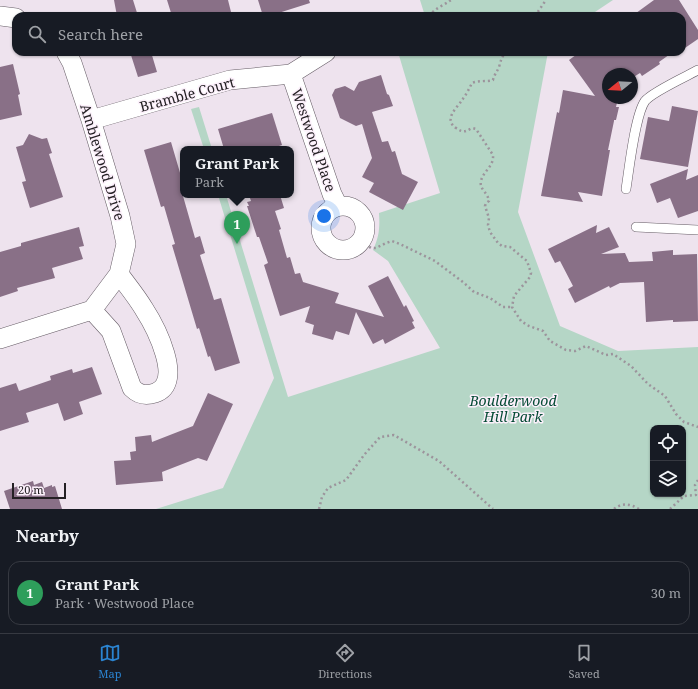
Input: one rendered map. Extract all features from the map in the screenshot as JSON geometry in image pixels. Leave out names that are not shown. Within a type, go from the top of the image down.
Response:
[{"type":"street","points":[[0,16],[12,18]]},
{"type":"street","name":"Amblewood Drive","points":[[68,56],[72,63],[91,120],[120,216],[126,244],[119,274],[92,310]]},
{"type":"street","name":"Bramble Court","points":[[91,120],[230,80],[291,74],[320,56]]},
{"type":"street","name":"Westwood Place","points":[[291,74],[332,194],[338,206]]},
{"type":"street","name":"Westwood Place","points":[[338,206],[351,207],[361,216],[364,222],[364,235],[361,241],[348,249],[340,250],[327,243],[321,229],[322,221],[326,214],[331,209],[338,206]]},
{"type":"street","points":[[0,339],[92,310],[111,331],[132,388],[137,393],[143,395],[157,392],[164,387],[168,378],[169,369],[156,330],[144,308],[119,274]]},
{"type":"lane","points":[[626,189],[639,117],[645,101],[663,89],[698,70]]},
{"type":"lane","points":[[636,228],[698,230]]},
{"type":"path","points":[[432,12],[451,0]]},
{"type":"path","points":[[538,12],[546,0]]},
{"type":"path","points":[[503,56],[493,80],[472,83],[462,101],[452,112],[450,120],[452,126],[461,132],[465,132],[472,128],[476,129],[493,155],[494,159],[480,182],[481,188],[488,197],[489,201],[485,206],[489,218],[488,225],[490,232],[498,243],[502,246],[510,247],[527,261],[531,273],[514,296],[512,307],[521,321],[542,331],[550,341],[566,350],[575,351],[586,346],[606,355],[613,354],[631,366],[648,384],[665,396],[676,414],[684,422],[698,426]]},
{"type":"path","points":[[361,241],[371,248],[376,248],[392,241],[400,244],[435,261],[474,292],[490,298],[503,307],[512,307]]},
{"type":"path","points":[[319,509],[322,496],[328,488],[346,480],[364,455],[380,437],[394,436],[439,461],[493,509]]},
{"type":"path","points":[[670,509],[684,496],[696,495],[695,484],[698,480]]},
{"type":"path","points":[[614,509],[621,504],[629,504],[639,509]]},
{"type":"green space","points":[[420,0],[613,0],[595,12],[424,12]]},
{"type":"green space","name":"Boulderwood Hill Park","points":[[399,56],[547,56],[518,212],[560,326],[618,351],[698,347],[698,509],[156,509],[223,488],[274,378],[219,198],[227,198],[288,397],[440,348],[388,261],[373,250],[379,232],[379,213],[440,193]]},
{"type":"green space","points":[[199,107],[211,146],[203,146],[191,109]]},
{"type":"building","points":[[114,0],[133,0],[137,12],[116,12]]},
{"type":"building","points":[[167,0],[228,0],[231,12],[171,12]]},
{"type":"building","points":[[258,0],[309,0],[310,3],[282,12],[262,12]]},
{"type":"building","points":[[654,0],[679,0],[698,30],[698,39],[686,47],[686,12],[638,12]]},
{"type":"building","points":[[131,56],[152,56],[157,72],[138,77]]},
{"type":"building","points":[[574,56],[667,56],[659,62],[660,64],[642,76],[640,73],[638,74],[638,68],[602,68],[602,104],[617,104],[616,107],[619,107],[616,120],[614,120],[608,150],[610,150],[602,196],[578,192],[583,202],[541,196],[557,112],[559,113],[563,90],[595,96],[569,60]]},
{"type":"building","points":[[13,64],[20,94],[18,95],[22,115],[0,120],[0,67]]},
{"type":"building","points":[[381,75],[387,94],[389,95],[393,106],[372,112],[382,142],[388,141],[392,152],[395,151],[402,174],[418,182],[403,210],[369,192],[374,183],[362,177],[372,158],[362,124],[356,126],[340,118],[332,95],[335,89],[345,86],[354,91],[359,82]]},
{"type":"building","points":[[672,106],[698,111],[688,167],[640,159],[648,117],[669,121]]},
{"type":"building","points":[[272,113],[282,145],[223,146],[218,129]]},
{"type":"building","points":[[29,134],[42,139],[47,138],[52,153],[49,154],[63,197],[30,208],[22,182],[26,181],[16,147],[23,145]]},
{"type":"building","points":[[171,142],[180,173],[180,198],[184,198],[195,238],[200,236],[205,253],[200,255],[214,300],[221,298],[240,363],[215,371],[210,356],[208,357],[199,328],[197,329],[172,245],[175,244],[164,206],[161,207],[144,150]]},
{"type":"building","points":[[688,169],[686,180],[698,175],[698,211],[678,218],[670,198],[657,203],[650,184]]},
{"type":"building","points":[[250,198],[281,198],[284,208],[275,211],[281,229],[279,230],[287,258],[290,257],[295,274],[300,273],[303,282],[339,293],[335,303],[384,317],[368,286],[388,276],[404,307],[406,305],[414,321],[412,322],[415,328],[385,344],[383,339],[373,344],[356,312],[349,335],[336,331],[333,340],[312,334],[314,325],[305,322],[310,306],[280,316],[264,265],[268,263],[259,237],[257,237],[247,206],[249,206],[247,202],[251,201]]},
{"type":"building","points":[[597,225],[596,233],[609,227],[619,247],[601,254],[625,253],[629,262],[653,261],[652,252],[673,250],[673,255],[697,254],[698,321],[673,322],[673,320],[646,322],[644,282],[620,283],[610,288],[609,286],[575,303],[568,289],[573,286],[560,261],[555,263],[548,249]]},
{"type":"building","points":[[79,227],[84,246],[79,247],[83,259],[52,268],[55,278],[17,288],[18,291],[0,297],[0,252],[21,246],[21,243]]},
{"type":"building","points":[[92,367],[102,394],[79,402],[83,414],[64,421],[58,403],[26,413],[29,422],[0,431],[0,388],[16,383],[19,391],[51,380],[50,376],[72,369],[73,373]]},
{"type":"building","points":[[208,393],[233,404],[207,461],[198,458],[162,472],[163,481],[116,485],[114,461],[131,460],[130,452],[136,451],[135,437],[151,435],[152,442],[193,426]]},
{"type":"building","points":[[33,481],[34,485],[42,482],[44,488],[52,485],[52,487],[55,486],[62,509],[10,509],[4,491]]},
{"type":"place","name":"Grant Park","points":[[237,244]]}]
